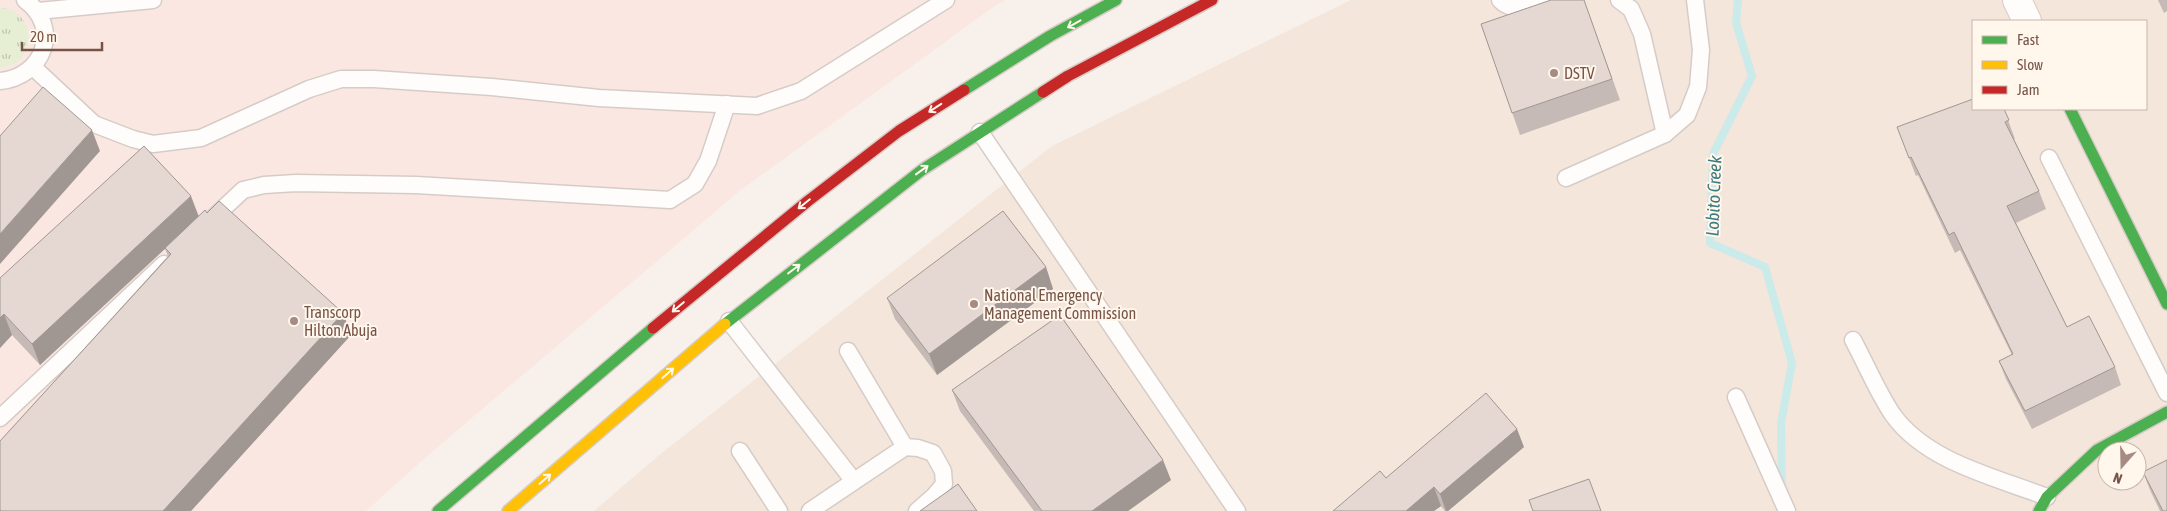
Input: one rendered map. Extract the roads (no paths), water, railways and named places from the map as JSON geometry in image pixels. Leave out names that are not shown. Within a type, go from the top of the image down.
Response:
[{"type":"main road","points":[[438,511],[721,271],[808,200],[892,137],[971,84],[1050,36],[1116,0]]},
{"type":"main road","points":[[508,511],[729,321],[922,170],[1068,76],[1212,0]]},
{"type":"main road","points":[[2070,110],[2167,304]]},
{"type":"main road","points":[[2043,504],[2097,450],[2167,412]]},
{"type":"street","points":[[2017,0],[2027,20]]},
{"type":"lane","points":[[29,3],[153,0]]},
{"type":"lane","points":[[33,67],[94,124],[133,139],[153,144],[200,138],[309,89],[342,79],[374,79],[492,87],[599,98],[757,106],[801,91],[946,0]]},
{"type":"lane","points":[[1500,0],[1504,4],[1517,9],[1551,0]]},
{"type":"lane","points":[[1620,0],[1632,9],[1642,34],[1665,134]]},
{"type":"lane","points":[[1566,178],[1665,134],[1687,115],[1698,87],[1701,50],[1695,0]]},
{"type":"lane","points":[[0,81],[11,80],[23,75],[33,67],[41,54],[45,40],[43,25],[29,3]]},
{"type":"lane","points":[[196,233],[243,190],[264,185],[296,182],[416,185],[670,200],[695,184],[708,161],[727,104]]},
{"type":"lane","points":[[980,132],[1237,511]]},
{"type":"lane","points":[[2049,158],[2167,394]]},
{"type":"lane","points":[[0,418],[177,252]]},
{"type":"lane","points":[[729,321],[853,480]]},
{"type":"lane","points":[[1853,340],[1893,415],[1918,442],[1950,460],[2043,504]]},
{"type":"lane","points":[[848,352],[905,447]]},
{"type":"lane","points":[[1736,397],[1786,511]]},
{"type":"lane","points":[[810,511],[853,480],[905,447],[918,448],[933,453],[943,470],[944,484],[917,511]]},
{"type":"lane","points":[[740,451],[779,511]]},
{"type":"waterway","name":"Lobito Creek","points":[[1738,0],[1736,23],[1752,76],[1713,154],[1710,243],[1765,267],[1792,363],[1781,423],[1782,490]]},
{"type":"place","name":"DSTV","points":[[1554,73]]},
{"type":"place","name":"National Emergency Management Commission","points":[[974,304]]},
{"type":"place","name":"Transcorp Hilton Abuja","points":[[294,321]]}]
